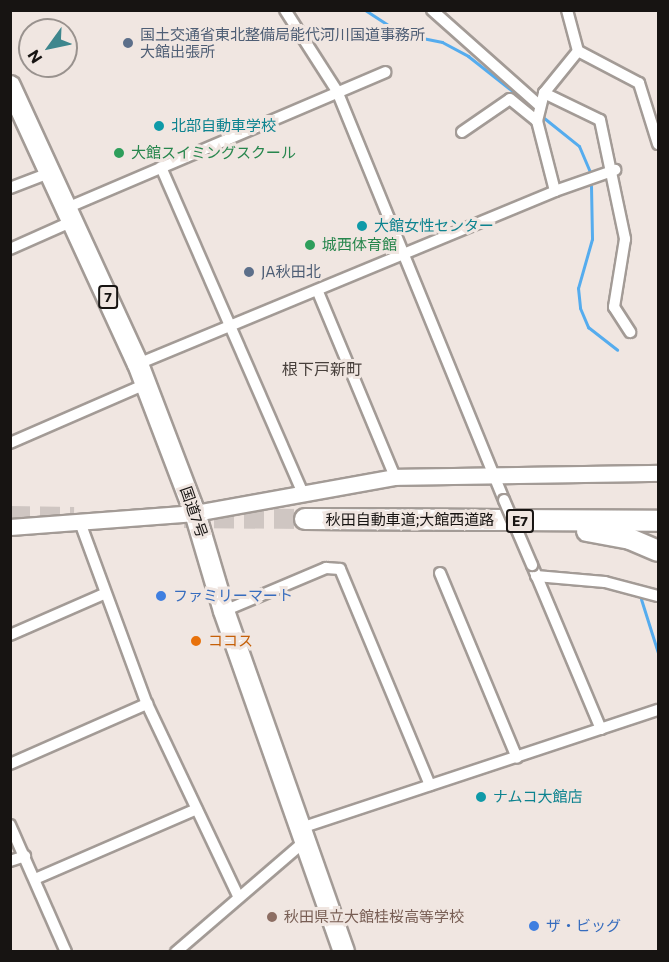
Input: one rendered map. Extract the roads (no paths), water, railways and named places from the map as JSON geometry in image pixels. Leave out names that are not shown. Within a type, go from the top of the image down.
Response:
[{"type":"highway","name":"国道7号","points":[[10,86],[72,214],[146,384],[195,513],[224,611],[344,951]]},
{"type":"highway","name":"秋田自動車道;大館西道路","points":[[305,519],[654,521]]},
{"type":"highway","points":[[382,520],[573,529],[630,539],[658,551]]},
{"type":"street","points":[[285,10],[337,91],[493,476],[601,729]]},
{"type":"street","points":[[432,10],[539,105]]},
{"type":"street","points":[[567,10],[564,18],[578,51],[639,83],[658,144]]},
{"type":"street","points":[[555,191],[537,121],[539,105],[544,93],[578,51]]},
{"type":"street","points":[[10,249],[161,167],[385,72]]},
{"type":"street","points":[[544,93],[600,120],[615,171],[626,239],[614,307],[630,332]]},
{"type":"street","points":[[462,132],[510,99],[537,121]]},
{"type":"street","points":[[161,167],[303,493]]},
{"type":"street","points":[[138,364],[404,257],[555,191],[615,171]]},
{"type":"street","points":[[10,188],[52,172]]},
{"type":"street","points":[[318,292],[395,477]]},
{"type":"street","points":[[10,443],[146,384]]},
{"type":"street","points":[[10,527],[81,525],[195,513],[395,477],[658,473]]},
{"type":"street","points":[[81,525],[104,594],[147,704],[238,896]]},
{"type":"street","points":[[224,611],[326,568],[340,569],[430,785]]},
{"type":"street","points":[[440,573],[517,758]]},
{"type":"street","points":[[536,576],[605,582],[658,596]]},
{"type":"street","points":[[10,635],[104,594]]},
{"type":"street","points":[[10,764],[147,704]]},
{"type":"street","points":[[176,951],[303,835],[430,785],[658,710]]},
{"type":"street","points":[[35,879],[197,809]]},
{"type":"street","points":[[10,825],[66,951]]},
{"type":"street","points":[[10,861],[25,856]]},
{"type":"waterway","points":[[365,10],[402,34],[442,42],[468,56],[530,105]]},
{"type":"waterway","points":[[544,118],[579,146],[590,172]]},
{"type":"waterway","points":[[591,186],[592,239],[578,288],[580,308],[588,327],[617,350]]},
{"type":"waterway","points":[[641,599],[658,653]]},
{"type":"tunnel","points":[[10,516],[74,517]]},
{"type":"tunnel","points":[[184,518],[305,519]]},
{"type":"place","name":"国土交通省東北整備局能代河川国道事務所 大館出張所","points":[[128,43]]},
{"type":"place","name":"北部自動車学校","points":[[159,126]]},
{"type":"place","name":"大館スイミングスクール","points":[[119,153]]},
{"type":"place","name":"大館女性センター","points":[[362,226]]},
{"type":"place","name":"城西体育館","points":[[310,245]]},
{"type":"place","name":"JA秋田北","points":[[249,272]]},
{"type":"place","name":"ファミリーマート","points":[[161,596]]},
{"type":"place","name":"ココス","points":[[196,641]]},
{"type":"place","name":"ナムコ大館店","points":[[481,797]]},
{"type":"place","name":"秋田県立大館桂桜高等学校","points":[[272,917]]},
{"type":"place","name":"ザ・ビッグ","points":[[534,926]]},
{"type":"district","name":"根下戸新町","points":[[322,369]]}]
